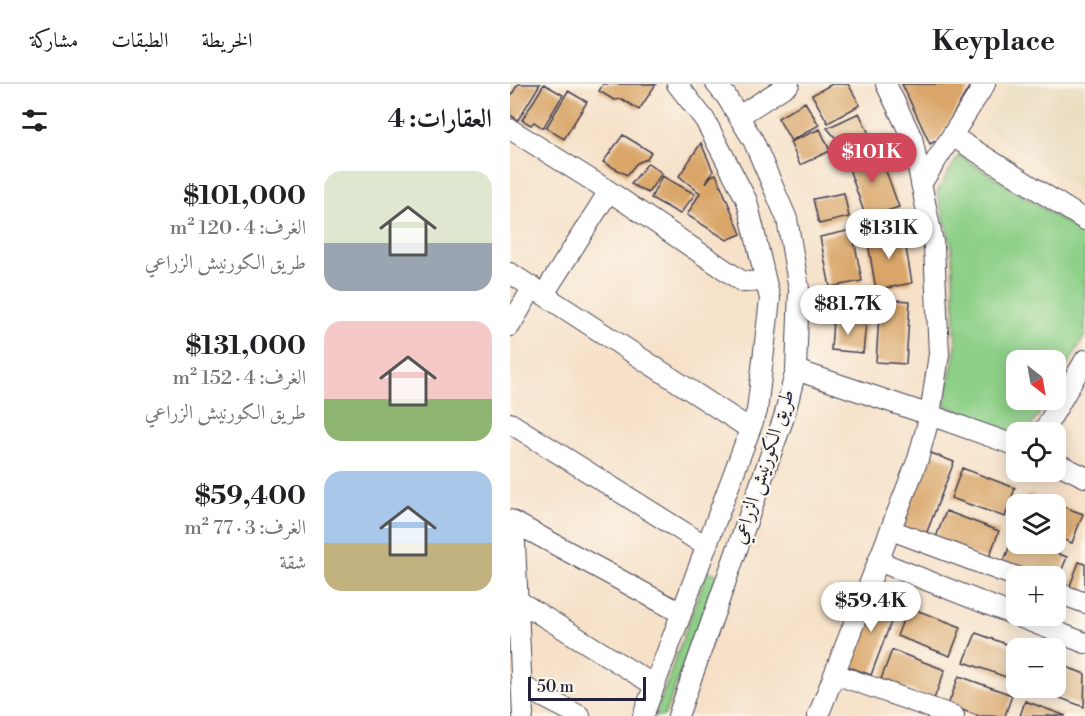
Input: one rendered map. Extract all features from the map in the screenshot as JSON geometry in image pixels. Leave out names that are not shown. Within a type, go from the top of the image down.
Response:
[{"type":"street","points":[[643,716],[757,411],[770,299],[747,201],[705,120],[677,84]]},
{"type":"street","name":"طريق الكورنيش الزراعي","points":[[678,716],[784,417],[796,370],[799,289],[787,219],[753,140],[716,84]]},
{"type":"street","points":[[739,116],[789,84]]},
{"type":"street","points":[[825,714],[835,674],[918,459],[930,415],[939,354],[934,248],[912,138],[886,84]]},
{"type":"street","points":[[921,184],[985,84]]},
{"type":"street","points":[[510,129],[609,191],[743,282],[765,281]]},
{"type":"street","points":[[952,136],[1085,220]]},
{"type":"street","points":[[510,326],[609,191]]},
{"type":"street","points":[[510,273],[750,429]]},
{"type":"street","points":[[1049,422],[1085,360]]},
{"type":"street","points":[[796,370],[1006,442]]},
{"type":"street","points":[[510,423],[706,546]]},
{"type":"street","points":[[1066,468],[1085,477]]},
{"type":"street","points":[[512,521],[681,613]]},
{"type":"street","points":[[512,521],[523,716]]},
{"type":"street","points":[[891,530],[1006,573]]},
{"type":"street","points":[[878,561],[1085,643]]},
{"type":"street","points":[[1066,596],[1085,603]]},
{"type":"street","points":[[517,600],[654,685]]},
{"type":"street","points":[[835,674],[954,716]]},
{"type":"street","points":[[522,686],[580,716]]},
{"type":"shaded area","points":[[1010,84],[1085,84],[1085,192],[983,127]]},
{"type":"green space","points":[[959,155],[1085,235],[1085,335],[1066,368],[1066,350],[1006,350],[1006,410],[1041,410],[1034,422],[1006,422],[1006,430],[944,405],[956,346],[952,247],[937,192]]},
{"type":"green space","points":[[707,571],[718,575],[664,716],[655,716]]},
{"type":"building","points":[[518,84],[540,84],[518,120],[510,115],[510,97]]},
{"type":"building","points":[[544,84],[563,95],[543,128],[534,122],[531,125],[522,120]]},
{"type":"building","points":[[603,84],[656,84],[639,110],[622,99],[614,100],[599,91]]},
{"type":"building","points":[[832,84],[848,84],[860,105],[828,123],[812,95]]},
{"type":"building","points":[[902,84],[971,84],[939,139],[930,144]]},
{"type":"building","points":[[568,91],[587,102],[564,139],[546,128]]},
{"type":"building","points":[[805,102],[819,125],[791,141],[778,118]]},
{"type":"building","points":[[859,113],[871,138],[846,150],[827,128]]},
{"type":"building","points":[[820,129],[830,151],[800,165],[790,142]]},
{"type":"building","points":[[623,135],[651,152],[647,159],[637,163],[627,175],[603,162]]},
{"type":"building","points":[[701,143],[713,171],[706,183],[711,176],[716,174],[741,234],[727,240],[687,215],[700,193],[679,176]]},
{"type":"building","points":[[878,149],[899,207],[866,218],[846,160]]},
{"type":"building","points":[[648,163],[662,173],[648,193],[631,184]]},
{"type":"building","points":[[662,176],[695,194],[680,214],[651,198]]},
{"type":"building","points":[[844,193],[849,217],[819,224],[813,199]]},
{"type":"building","points":[[852,230],[862,281],[830,287],[820,237]]},
{"type":"building","points":[[903,231],[912,283],[876,290],[867,237]]},
{"type":"building","points":[[831,294],[865,294],[865,320],[831,320]]},
{"type":"building","points":[[880,299],[910,301],[906,364],[876,362]]},
{"type":"building","points":[[833,320],[866,323],[863,353],[831,350]]},
{"type":"building","points":[[926,451],[954,462],[925,537],[897,526]]},
{"type":"building","points":[[962,468],[1015,488],[1013,494],[1006,494],[1005,517],[951,498]]},
{"type":"building","points":[[1066,508],[1083,514],[1072,543],[1066,541]]},
{"type":"building","points":[[946,511],[999,531],[988,560],[935,540]]},
{"type":"building","points":[[1007,554],[1059,554],[1067,557],[1063,566],[1002,566]]},
{"type":"building","points":[[1079,562],[1085,564],[1085,597],[1068,591]]},
{"type":"building","points":[[872,590],[899,601],[871,675],[843,665]]},
{"type":"building","points":[[908,607],[961,627],[950,656],[897,636]]},
{"type":"building","points":[[976,633],[1006,644],[1006,677],[964,662]]},
{"type":"building","points":[[892,650],[945,670],[934,699],[881,679]]},
{"type":"building","points":[[1066,667],[1085,674],[1084,707],[1060,698],[1066,698]]},
{"type":"building","points":[[959,676],[1006,693],[1006,698],[1011,698],[1005,716],[979,716],[948,705]]},
{"type":"building","points":[[1025,701],[1066,716],[1020,716]]}]
